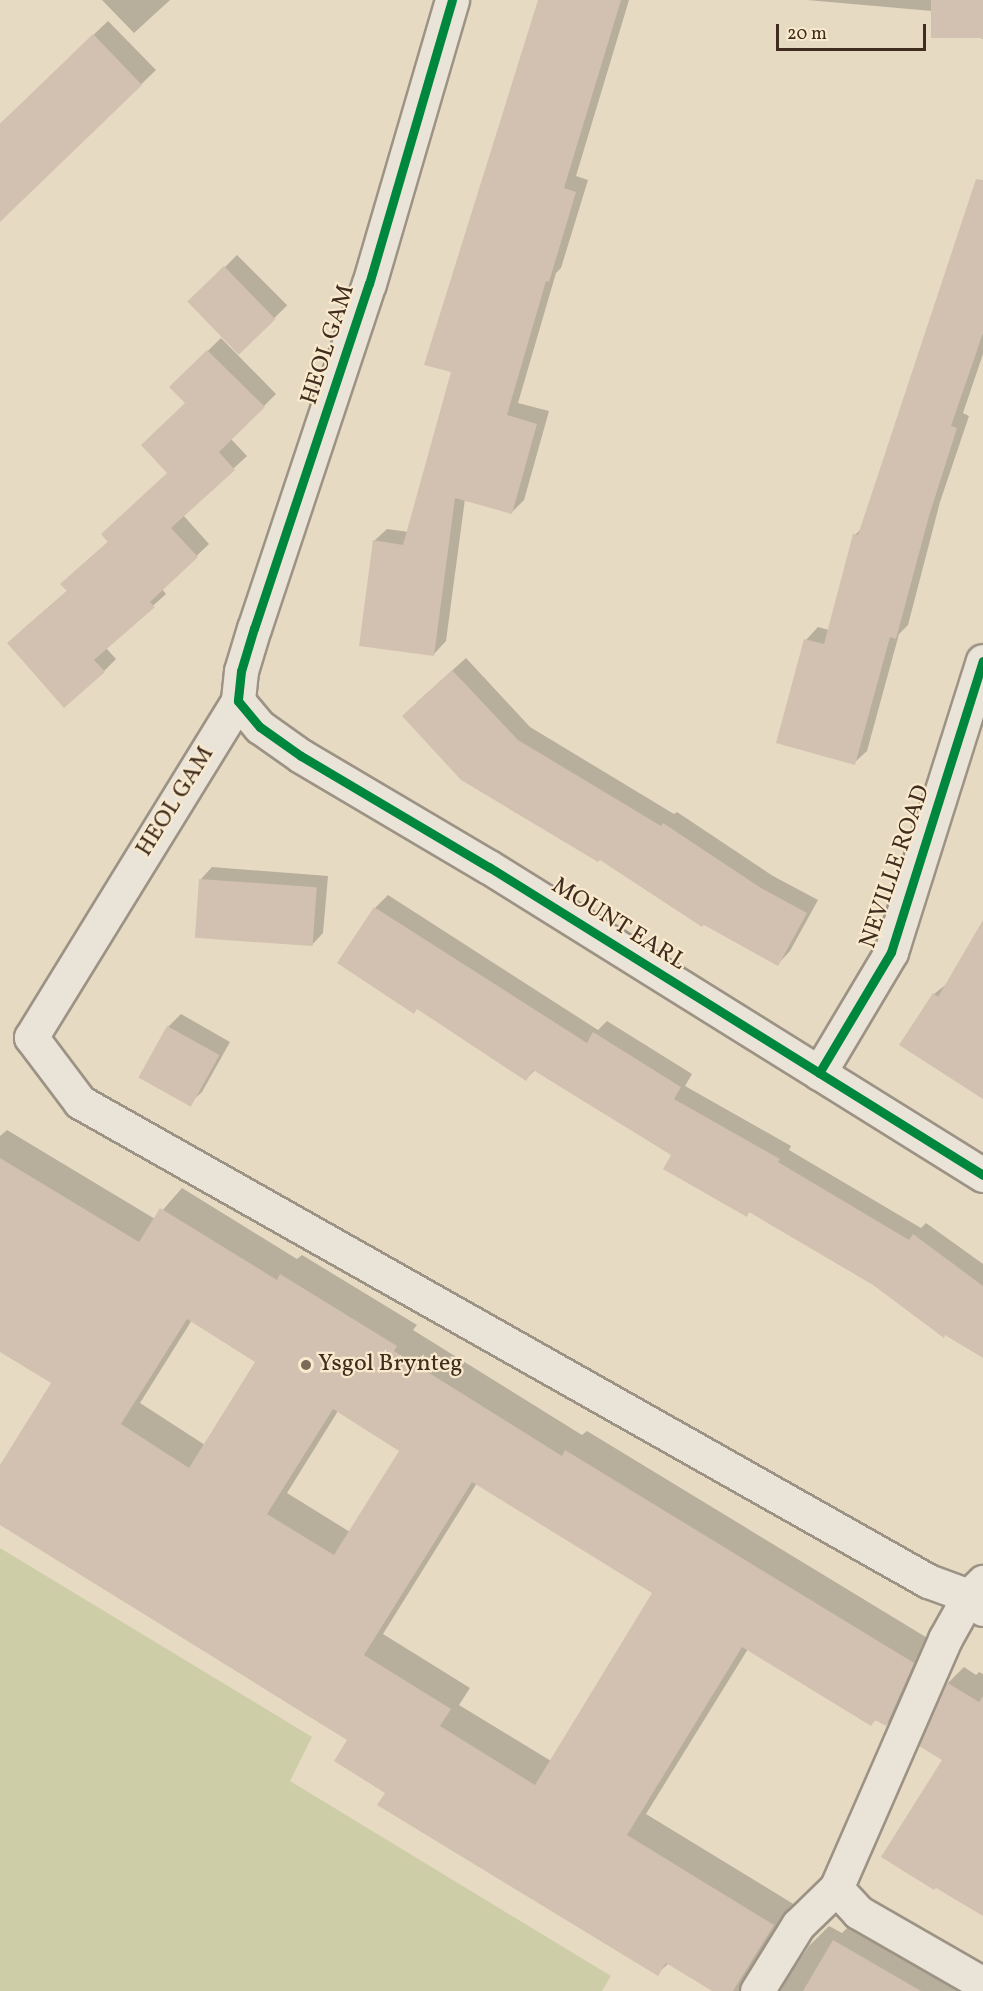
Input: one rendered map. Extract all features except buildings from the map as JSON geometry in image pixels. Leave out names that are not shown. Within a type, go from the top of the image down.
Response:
[{"type":"street","name":"HEOL GAM","points":[[452,0],[369,283],[254,628],[241,671],[238,700],[32,1037],[80,1102],[928,1581],[978,1596]]},
{"type":"street","name":"NEVILLE ROAD","points":[[819,1073],[891,952],[983,661]]},
{"type":"street","name":"MOUNT EARL","points":[[238,700],[260,727],[300,756],[489,867],[983,1175]]},
{"type":"street","points":[[756,1991],[798,1925],[836,1888],[945,1639],[978,1596]]},
{"type":"street","points":[[836,1888],[858,1912],[983,1984]]},
{"type":"green space","points":[[0,1548],[312,1737],[290,1781],[611,1976],[602,1991],[0,1991]]},
{"type":"cycle path","points":[[452,0],[369,283],[254,628],[241,671],[238,701],[260,727],[301,756],[489,867],[983,1175]]},
{"type":"cycle path","points":[[819,1073],[891,952],[983,661]]},
{"type":"place","name":"Ysgol Brynteg","points":[[306,1365]]}]
